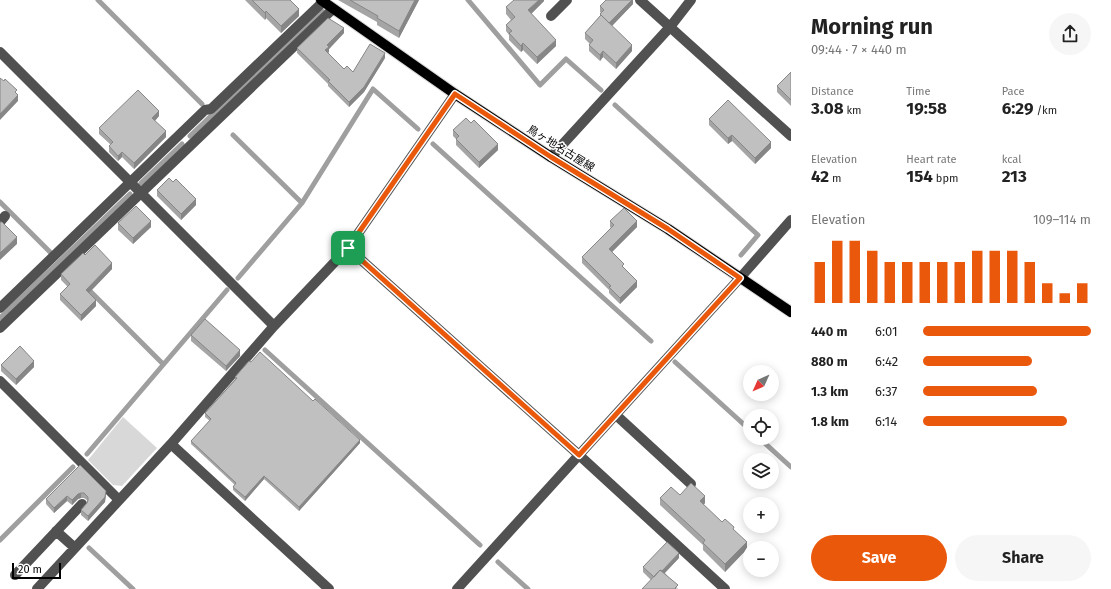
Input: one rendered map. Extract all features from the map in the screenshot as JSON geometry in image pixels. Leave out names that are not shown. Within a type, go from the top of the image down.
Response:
[{"type":"main road","name":"鳥ヶ地名古屋線","points":[[323,1],[455,94],[551,157],[668,229],[791,312]]},
{"type":"street","points":[[551,16],[567,0]]},
{"type":"street","points":[[640,0],[791,136]]},
{"type":"street","points":[[551,157],[670,27],[691,0]]},
{"type":"street","points":[[0,308],[205,110],[211,109],[323,1]]},
{"type":"street","points":[[0,328],[333,9]]},
{"type":"street","points":[[0,52],[274,326]]},
{"type":"street","points":[[37,589],[170,444],[274,326],[348,248],[455,94]]},
{"type":"street","points":[[457,589],[791,220]]},
{"type":"street","points":[[348,248],[579,455],[725,589]]},
{"type":"street","points":[[0,381],[119,500]]},
{"type":"street","points":[[616,415],[691,484]]},
{"type":"street","points":[[170,444],[329,589]]},
{"type":"street","points":[[15,575],[82,504]]},
{"type":"street","points":[[56,531],[75,548]]},
{"type":"shaded area","points":[[123,417],[157,448],[122,486],[113,485],[88,460]]},
{"type":"building","points":[[252,0],[290,0],[299,9],[281,26]]},
{"type":"building","points":[[350,0],[415,0],[399,31],[377,18],[378,16]]},
{"type":"building","points":[[514,0],[539,0],[528,10],[556,40],[537,57],[523,43],[521,46],[509,33],[512,31],[506,25],[515,17],[506,7]]},
{"type":"building","points":[[606,0],[632,0],[609,23],[600,14],[604,10],[600,6]]},
{"type":"building","points":[[601,15],[632,45],[616,63],[603,51],[600,55],[589,45],[593,40],[585,33]]},
{"type":"building","points":[[328,18],[344,28],[327,45],[329,47],[325,50],[344,69],[347,66],[353,72],[370,44],[385,53],[364,87],[349,102],[328,81],[330,80],[297,48]]},
{"type":"building","points":[[791,72],[791,100],[777,86]]},
{"type":"building","points":[[0,78],[4,81],[5,79],[17,90],[15,92],[18,95],[0,114]]},
{"type":"building","points":[[138,90],[159,111],[152,118],[166,131],[134,163],[122,152],[118,156],[109,146],[113,142],[99,128]]},
{"type":"building","points":[[728,100],[771,142],[755,158],[732,135],[728,138],[709,119]]},
{"type":"building","points":[[466,118],[471,123],[474,120],[498,144],[479,162],[456,139],[459,136],[453,130]]},
{"type":"building","points":[[169,178],[173,182],[176,179],[196,199],[181,214],[157,190]]},
{"type":"building","points":[[136,206],[151,221],[133,238],[118,223]]},
{"type":"building","points":[[624,208],[637,221],[609,249],[624,264],[622,266],[637,281],[620,298],[609,287],[611,286],[582,257],[614,225],[610,221]]},
{"type":"building","points":[[0,222],[2,222],[17,237],[0,253]]},
{"type":"building","points":[[95,245],[112,263],[86,290],[96,300],[81,315],[60,294],[70,284],[61,274],[83,253],[85,255]]},
{"type":"building","points":[[205,319],[240,350],[226,366],[191,335]]},
{"type":"building","points":[[20,346],[34,361],[16,379],[1,365]]},
{"type":"building","points":[[260,352],[313,401],[315,399],[360,440],[299,507],[264,476],[245,497],[233,487],[236,483],[191,441],[211,419],[205,413],[237,378],[235,377],[249,361],[251,362]]},
{"type":"building","points":[[80,465],[106,491],[105,497],[88,516],[81,510],[88,500],[88,497],[84,493],[78,494],[72,500],[67,496],[54,508],[46,499]]},
{"type":"building","points":[[691,483],[705,496],[700,501],[722,522],[725,519],[746,541],[743,541],[743,546],[725,564],[703,543],[705,540],[660,498],[671,487],[680,495]]},
{"type":"building","points":[[667,542],[679,553],[662,571],[660,570],[654,577],[643,567]]},
{"type":"building","points":[[660,570],[678,585],[675,588],[676,589],[642,589]]},
{"type":"waterway","points":[[98,0],[202,104]]},
{"type":"waterway","points":[[468,0],[540,85],[566,59],[601,90]]},
{"type":"waterway","points":[[190,136],[322,10]]},
{"type":"waterway","points":[[238,278],[302,203],[373,89],[418,129]]},
{"type":"waterway","points":[[615,105],[758,235],[741,255]]},
{"type":"waterway","points":[[233,135],[302,203]]},
{"type":"waterway","points":[[141,183],[182,144]]},
{"type":"waterway","points":[[433,144],[651,341]]},
{"type":"waterway","points":[[0,318],[130,194]]},
{"type":"waterway","points":[[0,202],[50,252]]},
{"type":"waterway","points":[[86,287],[163,364]]},
{"type":"waterway","points":[[87,454],[227,290]]},
{"type":"waterway","points":[[265,350],[480,545]]},
{"type":"waterway","points":[[675,362],[743,424]]},
{"type":"waterway","points":[[767,445],[791,467]]},
{"type":"waterway","points":[[0,540],[73,467]]},
{"type":"waterway","points":[[89,548],[133,589]]},
{"type":"waterway","points":[[498,562],[528,589]]},
{"type":"route","points":[[455,94],[551,157],[668,229],[740,278],[579,455],[348,248],[455,94]]}]
